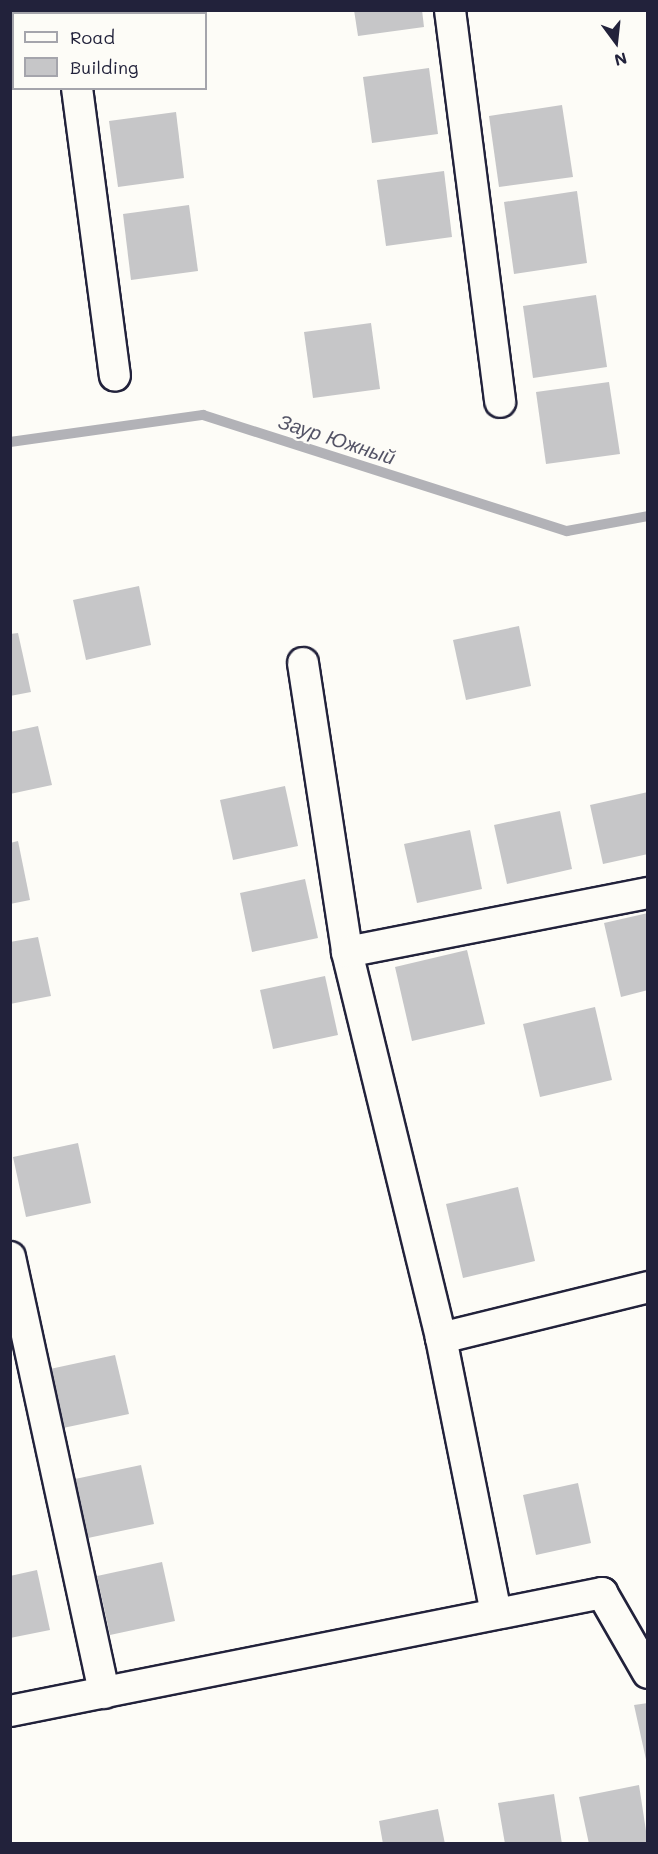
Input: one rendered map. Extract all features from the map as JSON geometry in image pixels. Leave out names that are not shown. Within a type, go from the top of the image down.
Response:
[{"type":"street","points":[[450,10],[500,402]]},
{"type":"street","points":[[77,90],[115,376]]},
{"type":"street","points":[[303,663],[347,952],[441,1338],[496,1614]]},
{"type":"street","points":[[347,952],[648,892]]},
{"type":"street","points":[[10,1257],[104,1693]]},
{"type":"street","points":[[441,1338],[648,1287]]},
{"type":"street","points":[[10,1711],[602,1593],[648,1673]]},
{"type":"building","points":[[115,10],[161,10],[161,12],[109,12]]},
{"type":"building","points":[[354,10],[422,10],[424,27],[358,36]]},
{"type":"building","points":[[10,21],[12,21],[12,55],[10,89]]},
{"type":"building","points":[[429,68],[438,134],[372,143],[363,77]]},
{"type":"building","points":[[562,105],[573,177],[499,187],[489,116]]},
{"type":"building","points":[[176,112],[184,178],[118,187],[109,121]]},
{"type":"building","points":[[444,171],[452,237],[386,246],[377,180]]},
{"type":"building","points":[[577,191],[587,263],[514,274],[504,202]]},
{"type":"building","points":[[189,205],[198,271],[131,280],[123,214]]},
{"type":"building","points":[[596,295],[607,367],[533,378],[523,306]]},
{"type":"building","points":[[371,323],[380,389],[313,398],[304,332]]},
{"type":"building","points":[[609,382],[620,454],[546,464],[536,392]]},
{"type":"building","points":[[139,586],[151,645],[86,660],[73,600]]},
{"type":"building","points":[[519,626],[531,686],[466,700],[453,640]]},
{"type":"building","points":[[18,633],[31,692],[10,696],[10,634]]},
{"type":"building","points":[[38,726],[52,785],[10,794],[10,732]]},
{"type":"building","points":[[285,786],[298,846],[233,860],[220,800]]},
{"type":"building","points":[[648,792],[648,854],[603,864],[590,805]]},
{"type":"building","points":[[560,811],[572,869],[507,884],[494,825]]},
{"type":"building","points":[[470,830],[482,889],[417,903],[404,844]]},
{"type":"building","points":[[18,841],[30,900],[10,904],[10,843]]},
{"type":"building","points":[[305,879],[318,938],[252,952],[240,893]]},
{"type":"building","points":[[648,913],[648,990],[621,997],[604,923]]},
{"type":"building","points":[[38,937],[51,996],[10,1004],[10,942]]},
{"type":"building","points":[[467,950],[485,1024],[412,1041],[395,967]]},
{"type":"building","points":[[325,976],[338,1035],[273,1049],[260,990]]},
{"type":"building","points":[[595,1007],[612,1080],[540,1097],[523,1024]]},
{"type":"building","points":[[78,1143],[91,1203],[26,1217],[13,1157]]},
{"type":"building","points":[[518,1187],[535,1261],[463,1278],[446,1204]]},
{"type":"building","points":[[115,1355],[129,1414],[63,1428],[50,1369]]},
{"type":"building","points":[[141,1465],[154,1524],[88,1538],[75,1479]]},
{"type":"building","points":[[578,1483],[591,1543],[536,1555],[523,1495]]},
{"type":"building","points":[[162,1562],[175,1621],[110,1635],[97,1576]]},
{"type":"building","points":[[37,1570],[50,1630],[10,1638],[10,1576]]},
{"type":"building","points":[[648,1703],[648,1763],[647,1764],[634,1705]]},
{"type":"building","points":[[639,1785],[648,1844],[589,1844],[579,1797]]},
{"type":"building","points":[[554,1794],[562,1844],[505,1844],[498,1803]]},
{"type":"building","points":[[438,1809],[445,1844],[383,1844],[379,1821]]},
{"type":"waterway","name":"Заур Южный","points":[[10,442],[203,415],[567,531],[648,516]]}]
